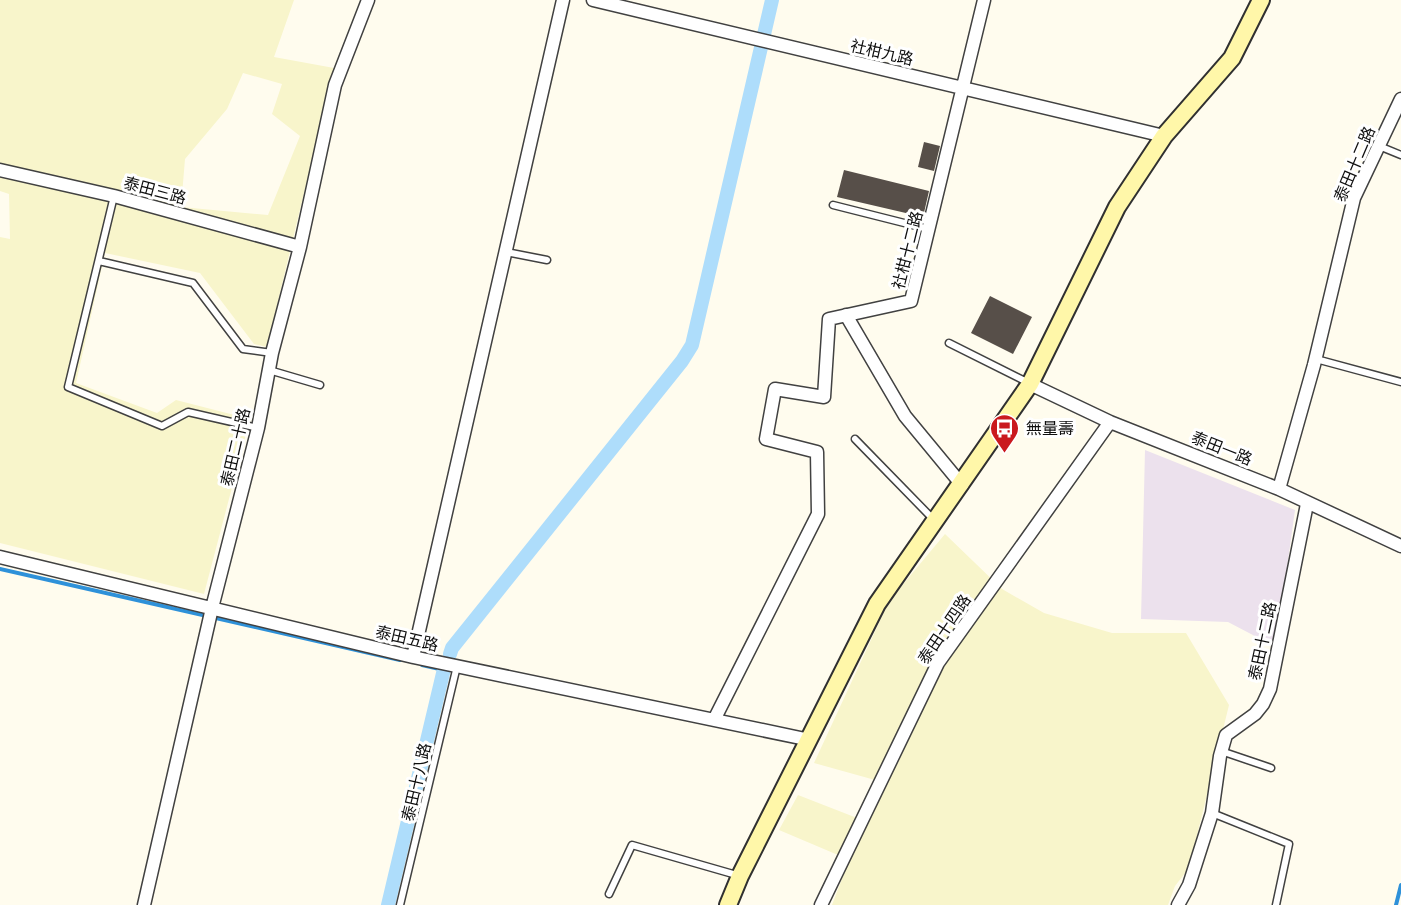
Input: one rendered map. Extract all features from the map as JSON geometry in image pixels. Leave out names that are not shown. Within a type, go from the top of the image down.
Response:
[{"type":"street","name":"泰田二十路","points":[[144,905],[212,608],[258,428],[272,353],[300,247],[335,85],[368,0]]},
{"type":"street","points":[[413,657],[563,0]]},
{"type":"street","name":"社柑九路","points":[[593,0],[1164,136]]},
{"type":"street","name":"社柑十二路","points":[[714,720],[818,514],[817,452],[766,439],[775,389],[824,397],[829,319],[911,300],[984,0]]},
{"type":"street","points":[[728,905],[740,876],[878,604],[1030,384],[1117,207],[1164,136],[1232,58],[1262,0]]},
{"type":"street","name":"泰田十二路","points":[[1279,489],[1315,359],[1354,198],[1401,99]]},
{"type":"street","name":"泰田三路","points":[[0,170],[114,196],[300,247]]},
{"type":"street","points":[[846,315],[905,416],[962,485]]},
{"type":"street","name":"泰田一路","points":[[1030,384],[1110,422],[1279,489],[1401,546]]},
{"type":"street","name":"泰田十四路","points":[[821,905],[938,663],[1110,422]]},
{"type":"street","name":"泰田十二路","points":[[1178,905],[1189,885],[1212,813],[1221,751],[1226,735],[1255,714],[1270,689],[1307,504]]},
{"type":"street","name":"泰田五路","points":[[0,557],[413,657],[810,740]]},
{"type":"lane","points":[[1379,146],[1401,154]]},
{"type":"lane","points":[[114,196],[68,387],[162,426],[188,412],[258,428]]},
{"type":"lane","points":[[833,205],[929,229]]},
{"type":"lane","points":[[506,252],[547,260]]},
{"type":"lane","points":[[99,261],[193,283],[243,349],[272,353]]},
{"type":"lane","points":[[949,342],[1030,384]]},
{"type":"lane","points":[[1315,359],[1401,382]]},
{"type":"lane","points":[[269,370],[320,385]]},
{"type":"lane","points":[[855,439],[936,522]]},
{"type":"lane","name":"泰田十八路","points":[[400,905],[457,666]]},
{"type":"lane","points":[[1221,751],[1271,768]]},
{"type":"lane","points":[[1212,813],[1289,844],[1276,905]]},
{"type":"lane","points":[[609,894],[632,845],[740,876]]},
{"type":"shaded area","points":[[0,0],[294,0],[274,57],[334,68],[267,347],[254,344],[200,273],[105,253],[76,383],[157,413],[176,400],[250,419],[204,594],[0,543],[0,237],[10,239],[9,194],[0,191]],"holes":[[[243,73],[282,84],[272,114],[300,136],[268,215],[181,207],[185,159],[227,109]]]},
{"type":"shaded area","points":[[1145,450],[1295,510],[1276,647],[1228,622],[1141,619]]},
{"type":"shaded area","points":[[945,534],[1002,589],[1044,613],[1112,633],[1186,633],[1229,705],[1189,868],[1175,886],[1168,905],[832,905],[848,863],[838,855],[779,830],[798,795],[857,818],[875,780],[814,763],[889,601]]},
{"type":"building","points":[[924,142],[940,146],[934,171],[918,167]]},
{"type":"building","points":[[844,170],[929,191],[923,217],[837,197]]},
{"type":"building","points":[[990,296],[1032,317],[1013,354],[971,333]]},
{"type":"waterway","points":[[450,654],[452,648],[682,361],[692,345],[772,0]]},
{"type":"waterway","points":[[0,569],[400,660]]},
{"type":"waterway","points":[[422,665],[444,670]]},
{"type":"waterway","points":[[388,905],[444,669]]},
{"type":"waterway","points":[[1396,905],[1401,885]]},
{"type":"place","name":"無量壽","points":[[1005,454]]}]
